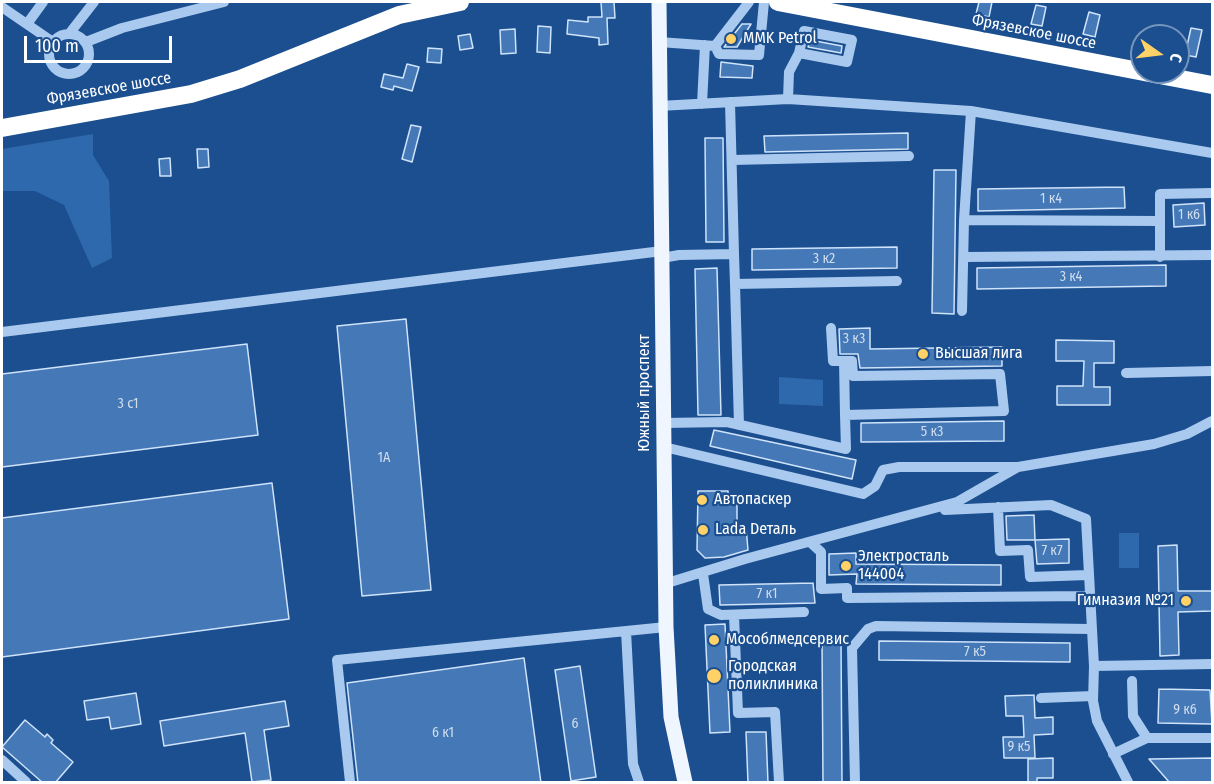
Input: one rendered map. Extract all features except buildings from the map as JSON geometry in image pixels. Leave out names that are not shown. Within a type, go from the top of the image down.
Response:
[{"type":"highway","name":"Фрязевское шоссе","points":[[2,128],[191,94],[240,79],[390,18],[460,2]]},
{"type":"highway","name":"Фрязевское шоссе","points":[[778,2],[1212,85]]},
{"type":"main road","name":"Южный проспект","points":[[659,2],[664,584],[671,717],[685,783]]},
{"type":"street","points":[[27,24],[43,2]]},
{"type":"street","points":[[86,42],[87,62],[83,68],[72,74],[58,71],[53,67],[49,55],[53,42],[69,34],[94,2]]},
{"type":"street","points":[[69,34],[86,42],[122,28],[224,2]]},
{"type":"street","points":[[702,104],[710,46],[749,2]]},
{"type":"street","points":[[659,42],[710,46],[719,54],[759,55],[764,2]]},
{"type":"street","points":[[2,8],[53,42]]},
{"type":"street","points":[[788,99],[789,72],[799,53],[804,31],[852,40],[847,62],[799,53]]},
{"type":"street","points":[[659,106],[788,99],[971,111],[1212,153]]},
{"type":"street","points":[[730,102],[739,425]]},
{"type":"street","points":[[962,311],[965,257],[964,220],[971,111]]},
{"type":"street","points":[[732,160],[909,156]]},
{"type":"street","points":[[1160,257],[1160,194],[1212,193]]},
{"type":"street","points":[[964,220],[1159,221]]},
{"type":"street","points":[[2,332],[662,255],[734,254]]},
{"type":"street","points":[[965,257],[1212,255]]},
{"type":"street","points":[[735,284],[897,281]]},
{"type":"street","points":[[831,328],[833,361],[852,361],[853,376],[1000,374],[1004,411],[845,415]]},
{"type":"street","points":[[664,423],[727,422],[846,449],[844,361]]},
{"type":"street","points":[[1126,373],[1212,371]]},
{"type":"street","points":[[664,447],[863,494],[875,486],[883,470],[899,467],[1018,467],[1154,444],[1187,434],[1212,421]]},
{"type":"street","points":[[664,584],[703,574],[744,559],[928,510],[970,496],[1018,467]]},
{"type":"street","points":[[928,510],[1051,505],[1086,519],[1094,666],[1093,696],[1097,721],[1128,783]]},
{"type":"street","points":[[998,507],[1000,551],[1028,550],[1030,577],[1088,575]]},
{"type":"street","points":[[810,542],[821,552],[821,589],[847,588],[847,598],[1090,596]]},
{"type":"street","points":[[703,574],[708,609],[721,615],[804,612]]},
{"type":"street","points":[[734,615],[738,713],[775,712],[779,783]]},
{"type":"street","points":[[855,783],[852,648],[868,629],[876,626],[1092,629]]},
{"type":"street","points":[[350,783],[337,660],[666,627]]},
{"type":"street","points":[[626,631],[633,764],[639,783]]},
{"type":"street","points":[[1094,666],[1212,664]]},
{"type":"street","points":[[1132,681],[1133,716],[1147,738]]},
{"type":"street","points":[[1041,698],[1093,696]]},
{"type":"street","points":[[1113,753],[1147,738],[1212,738]]},
{"type":"street","points":[[2,760],[26,783]]},
{"type":"shaded area","points":[[93,134],[93,155],[109,181],[112,258],[92,268],[64,205],[35,191],[2,191],[2,149]]},
{"type":"shaded area","points":[[779,377],[823,380],[823,406],[779,404]]},
{"type":"shaded area","points":[[1119,533],[1139,533],[1139,568],[1119,568]]},
{"type":"place","name":"MMK Petrol","points":[[731,39]]},
{"type":"place","name":"Высшая лига","points":[[923,354]]},
{"type":"place","name":"Автопаскер","points":[[702,500]]},
{"type":"place","name":"Lada Dеталь","points":[[703,530]]},
{"type":"place","name":"Электросталь 144004","points":[[846,566]]},
{"type":"place","name":"Гимназия №21","points":[[1186,601]]},
{"type":"place","name":"Мособлмедсервис","points":[[714,640]]},
{"type":"place","name":"Городская поликлиника","points":[[714,676]]}]
